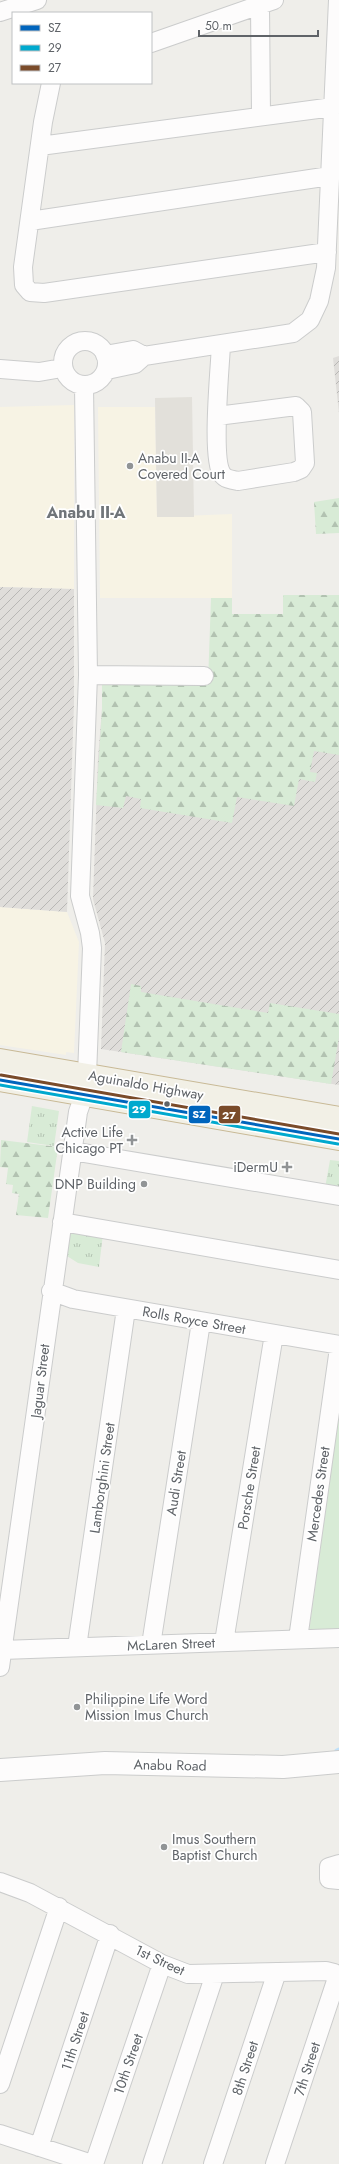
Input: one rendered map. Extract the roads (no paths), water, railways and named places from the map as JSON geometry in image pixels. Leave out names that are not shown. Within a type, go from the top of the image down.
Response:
[{"type":"highway","name":"Aguinaldo Highway","points":[[0,1060],[85,1085],[339,1139]]},
{"type":"highway","name":"Aguinaldo Highway","points":[[0,1080],[85,1085],[339,1118]]},
{"type":"street","points":[[0,12],[38,0]]},
{"type":"street","points":[[106,362],[135,364],[144,356],[293,333],[310,320],[319,301],[326,268],[338,0]]},
{"type":"street","points":[[152,42],[267,2],[261,116]]},
{"type":"street","points":[[51,84],[40,146],[23,267],[24,285],[30,292],[44,293],[327,252]]},
{"type":"street","points":[[40,146],[333,106]]},
{"type":"street","points":[[30,221],[330,176]]},
{"type":"street","points":[[77,342],[93,342],[100,346],[106,362],[102,378],[94,384],[84,386],[70,381],[62,368],[65,352],[70,346],[77,342]]},
{"type":"street","points":[[217,416],[296,406],[302,412],[305,463],[301,469],[294,472],[238,480],[229,479],[222,474],[218,462],[217,416],[221,345]]},
{"type":"street","points":[[0,369],[39,372],[62,368]]},
{"type":"street","name":"Jaguar Street","points":[[1,1659],[51,1291],[78,1112],[85,1085],[92,948],[90,932],[80,896],[88,675],[84,386]]},
{"type":"street","points":[[88,675],[204,676]]},
{"type":"street","points":[[72,1151],[339,1196]]},
{"type":"street","points":[[62,1222],[339,1270]]},
{"type":"street","name":"Rolls Royce Street","points":[[51,1291],[58,1292],[73,1299],[274,1334],[339,1347]]},
{"type":"street","name":"Lamborghini Street","points":[[78,1647],[126,1309]]},
{"type":"street","name":"Audi Street","points":[[151,1645],[202,1322]]},
{"type":"street","name":"Porsche Street","points":[[224,1642],[274,1334]]},
{"type":"street","name":"Mercedes Street","points":[[298,1639],[339,1347]]},
{"type":"street","name":"McLaren Street","points":[[1,1659],[78,1647],[339,1638]]},
{"type":"street","name":"Anabu Road","points":[[0,1770],[105,1763],[283,1767],[339,1762]]},
{"type":"street","name":"1st Street","points":[[1,1884],[30,1893],[110,1934],[162,1964],[188,1974],[326,1971],[334,1973]]},
{"type":"street","points":[[0,2084],[59,1907]]},
{"type":"street","name":"11th Street","points":[[39,2147],[110,1934]]},
{"type":"street","name":"10th Street","points":[[93,2164],[162,1964]]},
{"type":"street","name":"8th Street","points":[[213,2164],[277,1972]]},
{"type":"street","name":"7th Street","points":[[275,2164],[336,1981],[334,1973]]},
{"type":"street","points":[[152,2164],[215,1974]]},
{"type":"street","points":[[0,2134],[93,2164]]},
{"type":"place","name":"Anabu II-A Covered Court","points":[[130,466]]},
{"type":"place","name":"Active Life Chicago PT","points":[[132,1140]]},
{"type":"place","name":"iDermU","points":[[287,1167]]},
{"type":"place","name":"DNP Building","points":[[144,1184]]},
{"type":"place","name":"Philippine Life Word Mission Imus Church","points":[[77,1707]]},
{"type":"place","name":"Imus Southern Baptist Church","points":[[164,1847]]},
{"type":"district","name":"Anabu II-A","points":[[86,512]]}]
